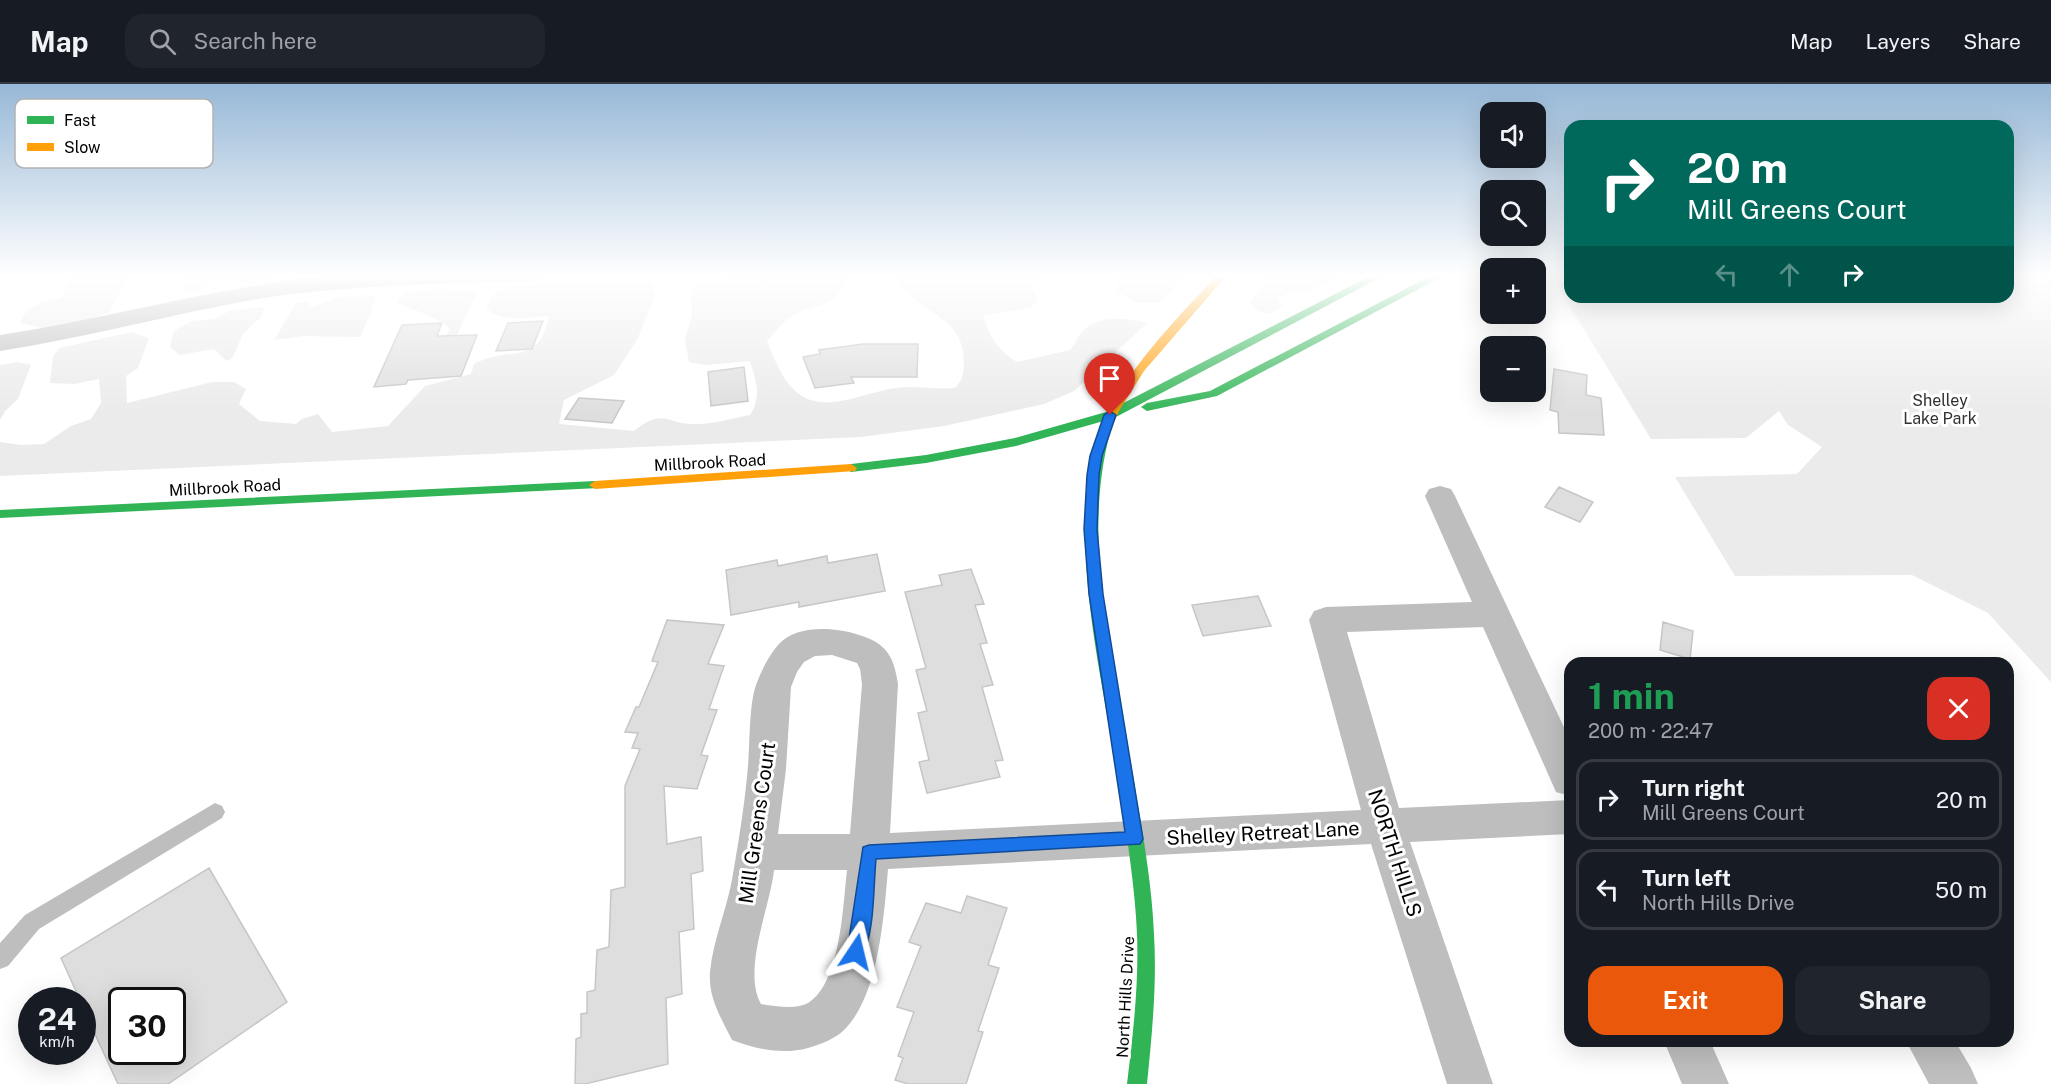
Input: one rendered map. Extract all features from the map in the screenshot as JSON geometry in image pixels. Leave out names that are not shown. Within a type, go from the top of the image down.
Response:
[{"type":"main road","name":"North Hills Drive","points":[[1137,1084],[1143,1028],[1146,946],[1135,839],[1096,594],[1090,529],[1093,475],[1096,456],[1110,415],[1140,369],[1182,321]]},
{"type":"main road","name":"Millbrook Road","points":[[0,514],[546,488],[837,470],[926,459],[1016,442],[1110,415],[1292,321]]},
{"type":"main road","points":[[1110,415],[1213,394],[1353,321]]},
{"type":"street","points":[[0,343],[123,321]]},
{"type":"street","points":[[1440,496],[1564,767]]},
{"type":"street","name":"NORTH HILLS","points":[[1470,1084],[1385,826],[1326,620],[1494,614]]},
{"type":"street","name":"Mill Greens Court","points":[[832,642],[853,646],[869,653],[878,668],[880,684],[869,852],[860,935],[847,985],[830,1014],[807,1026],[776,1030],[748,1024],[735,1000],[732,972],[756,852],[767,769],[773,687],[781,667],[792,652],[810,643],[832,642]]},
{"type":"street","name":"Shelley Retreat Lane","points":[[1135,839],[1564,817]]},
{"type":"street","points":[[756,852],[869,852],[1135,839]]},
{"type":"street","points":[[1690,1047],[1706,1084]]},
{"type":"street","points":[[1933,1047],[1955,1084]]},
{"type":"lane","points":[[0,959],[32,922],[215,812]]},
{"type":"green space","points":[[21,321],[81,321],[43,328],[20,323]]},
{"type":"green space","points":[[192,321],[257,321],[243,334],[233,357],[227,361],[214,349],[180,355],[170,347],[174,331]]},
{"type":"green space","points":[[285,321],[367,321],[360,337],[303,336],[274,340]]},
{"type":"green space","points":[[440,321],[464,321],[453,343],[437,344],[450,330]]},
{"type":"green space","points":[[548,321],[645,321],[638,338],[614,375],[564,400],[559,424],[634,431],[660,418],[697,424],[750,415],[757,395],[750,361],[706,365],[689,362],[685,340],[690,321],[786,321],[767,341],[778,366],[784,378],[801,395],[825,402],[840,401],[895,388],[955,388],[962,377],[964,363],[962,346],[956,333],[944,321],[985,321],[995,342],[1017,362],[1070,350],[1083,331],[1099,321],[1135,321],[1147,323],[1074,391],[1044,404],[944,426],[861,437],[0,476],[0,442],[21,445],[44,444],[71,426],[91,419],[101,403],[99,379],[74,384],[50,383],[53,357],[59,348],[132,332],[149,338],[138,368],[126,376],[127,403],[212,382],[234,382],[246,389],[239,404],[260,421],[296,424],[302,419],[318,414],[332,432],[388,426],[425,386],[471,374],[474,364],[487,358],[530,349],[538,343]]},
{"type":"green space","name":"Shelley Lake Park","points":[[1579,321],[2051,321],[2051,682],[1988,613],[1912,575],[1735,576],[1675,477],[1797,474],[1822,447],[1788,425],[1779,411],[1746,438],[1651,439]]},
{"type":"green space","points":[[18,362],[31,365],[18,399],[5,411],[0,420],[0,365]]},
{"type":"building","points":[[543,321],[532,349],[496,351],[508,323]]},
{"type":"building","points":[[442,323],[437,336],[477,335],[461,376],[408,380],[406,384],[374,387],[402,325]]},
{"type":"building","points":[[863,344],[918,344],[917,377],[851,377],[854,383],[815,388],[803,357],[820,354],[819,350]]},
{"type":"building","points":[[744,367],[748,401],[711,406],[708,372]]},
{"type":"building","points":[[1554,369],[1587,375],[1586,395],[1601,398],[1604,435],[1559,433],[1558,412],[1550,410]]},
{"type":"building","points":[[579,398],[624,401],[612,423],[565,419]]},
{"type":"building","points":[[1559,487],[1593,502],[1580,522],[1545,507]]},
{"type":"building","points":[[877,554],[885,591],[799,607],[799,602],[731,615],[726,570],[777,560],[778,566],[827,556],[828,563]]},
{"type":"building","points":[[971,569],[984,604],[975,605],[987,643],[980,644],[993,685],[982,687],[1003,760],[995,761],[1000,777],[927,793],[919,762],[929,760],[918,713],[927,711],[916,670],[926,668],[905,592],[942,585],[939,575]]},
{"type":"building","points":[[1258,596],[1271,626],[1203,636],[1192,605]]},
{"type":"building","points":[[667,620],[724,625],[708,664],[724,666],[709,709],[717,710],[701,755],[708,756],[697,789],[664,786],[667,844],[701,837],[703,871],[691,874],[694,929],[679,932],[682,994],[666,998],[668,1064],[585,1084],[575,1084],[576,1039],[581,1037],[581,1014],[587,1013],[587,992],[595,990],[597,950],[609,947],[611,890],[625,887],[625,786],[640,749],[632,748],[638,733],[625,732],[636,707],[639,707],[658,662],[652,661]]},
{"type":"building","points":[[1663,622],[1693,631],[1690,657],[1660,650]]},
{"type":"building","points":[[209,868],[287,1002],[168,1084],[118,1084],[109,1065],[186,1065],[186,987],[108,987],[108,1062],[96,1036],[96,987],[74,987],[61,958]]},
{"type":"building","points":[[967,896],[1007,908],[988,965],[999,968],[978,1031],[983,1032],[966,1084],[908,1084],[895,1080],[903,1058],[898,1056],[914,1012],[897,1007],[921,946],[909,942],[926,903],[961,913]]},
{"type":"traffic: fast","points":[[851,468],[926,459],[1016,442],[1110,415],[1292,321]]},
{"type":"traffic: fast","points":[[1147,407],[1213,394],[1353,321]]},
{"type":"traffic: fast","points":[[1104,433],[1092,487],[1091,542],[1097,598],[1128,793],[1145,921],[1145,982],[1137,1084]]},
{"type":"traffic: fast","points":[[0,514],[595,485]]},
{"type":"traffic: slow","points":[[1104,433],[1125,389],[1181,321]]},
{"type":"traffic: slow","points":[[595,485],[851,468]]},
{"type":"route","points":[[856,952],[869,852],[1135,839],[1096,594],[1090,529],[1090,501],[1096,456],[1110,415]]}]
